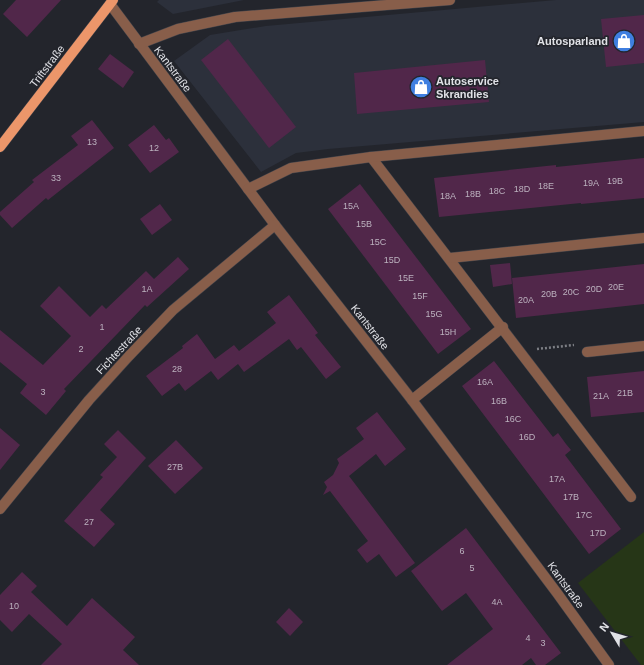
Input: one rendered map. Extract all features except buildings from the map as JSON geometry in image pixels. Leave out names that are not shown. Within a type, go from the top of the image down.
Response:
[{"type":"main road","name":"Triftstraße","points":[[0,147],[111,2]]},
{"type":"street","points":[[139,44],[178,29],[235,17],[450,0]]},
{"type":"street","name":"Kantstraße","points":[[111,2],[139,44],[275,225],[412,400],[557,593],[609,665]]},
{"type":"street","points":[[248,189],[292,168],[371,156],[644,131]]},
{"type":"street","points":[[371,156],[503,327],[631,497]]},
{"type":"street","name":"Fichtestraße","points":[[0,509],[89,400],[173,310],[275,225]]},
{"type":"street","points":[[450,258],[644,238]]},
{"type":"street","points":[[412,400],[503,327]]},
{"type":"street","points":[[587,352],[644,346]]},
{"type":"path","points":[[520,351],[576,345],[587,352]]},
{"type":"shaded area","points":[[159,0],[244,0],[173,14],[157,2]]},
{"type":"shaded area","points":[[556,0],[644,0],[644,122],[296,153],[261,172],[174,61],[210,35],[266,26]]},
{"type":"green space","points":[[644,532],[644,665],[641,665],[578,583]]},
{"type":"place","name":"Autosparland","points":[[624,41]]},
{"type":"place","name":"Autoservice Skrandies","points":[[421,87]]}]
